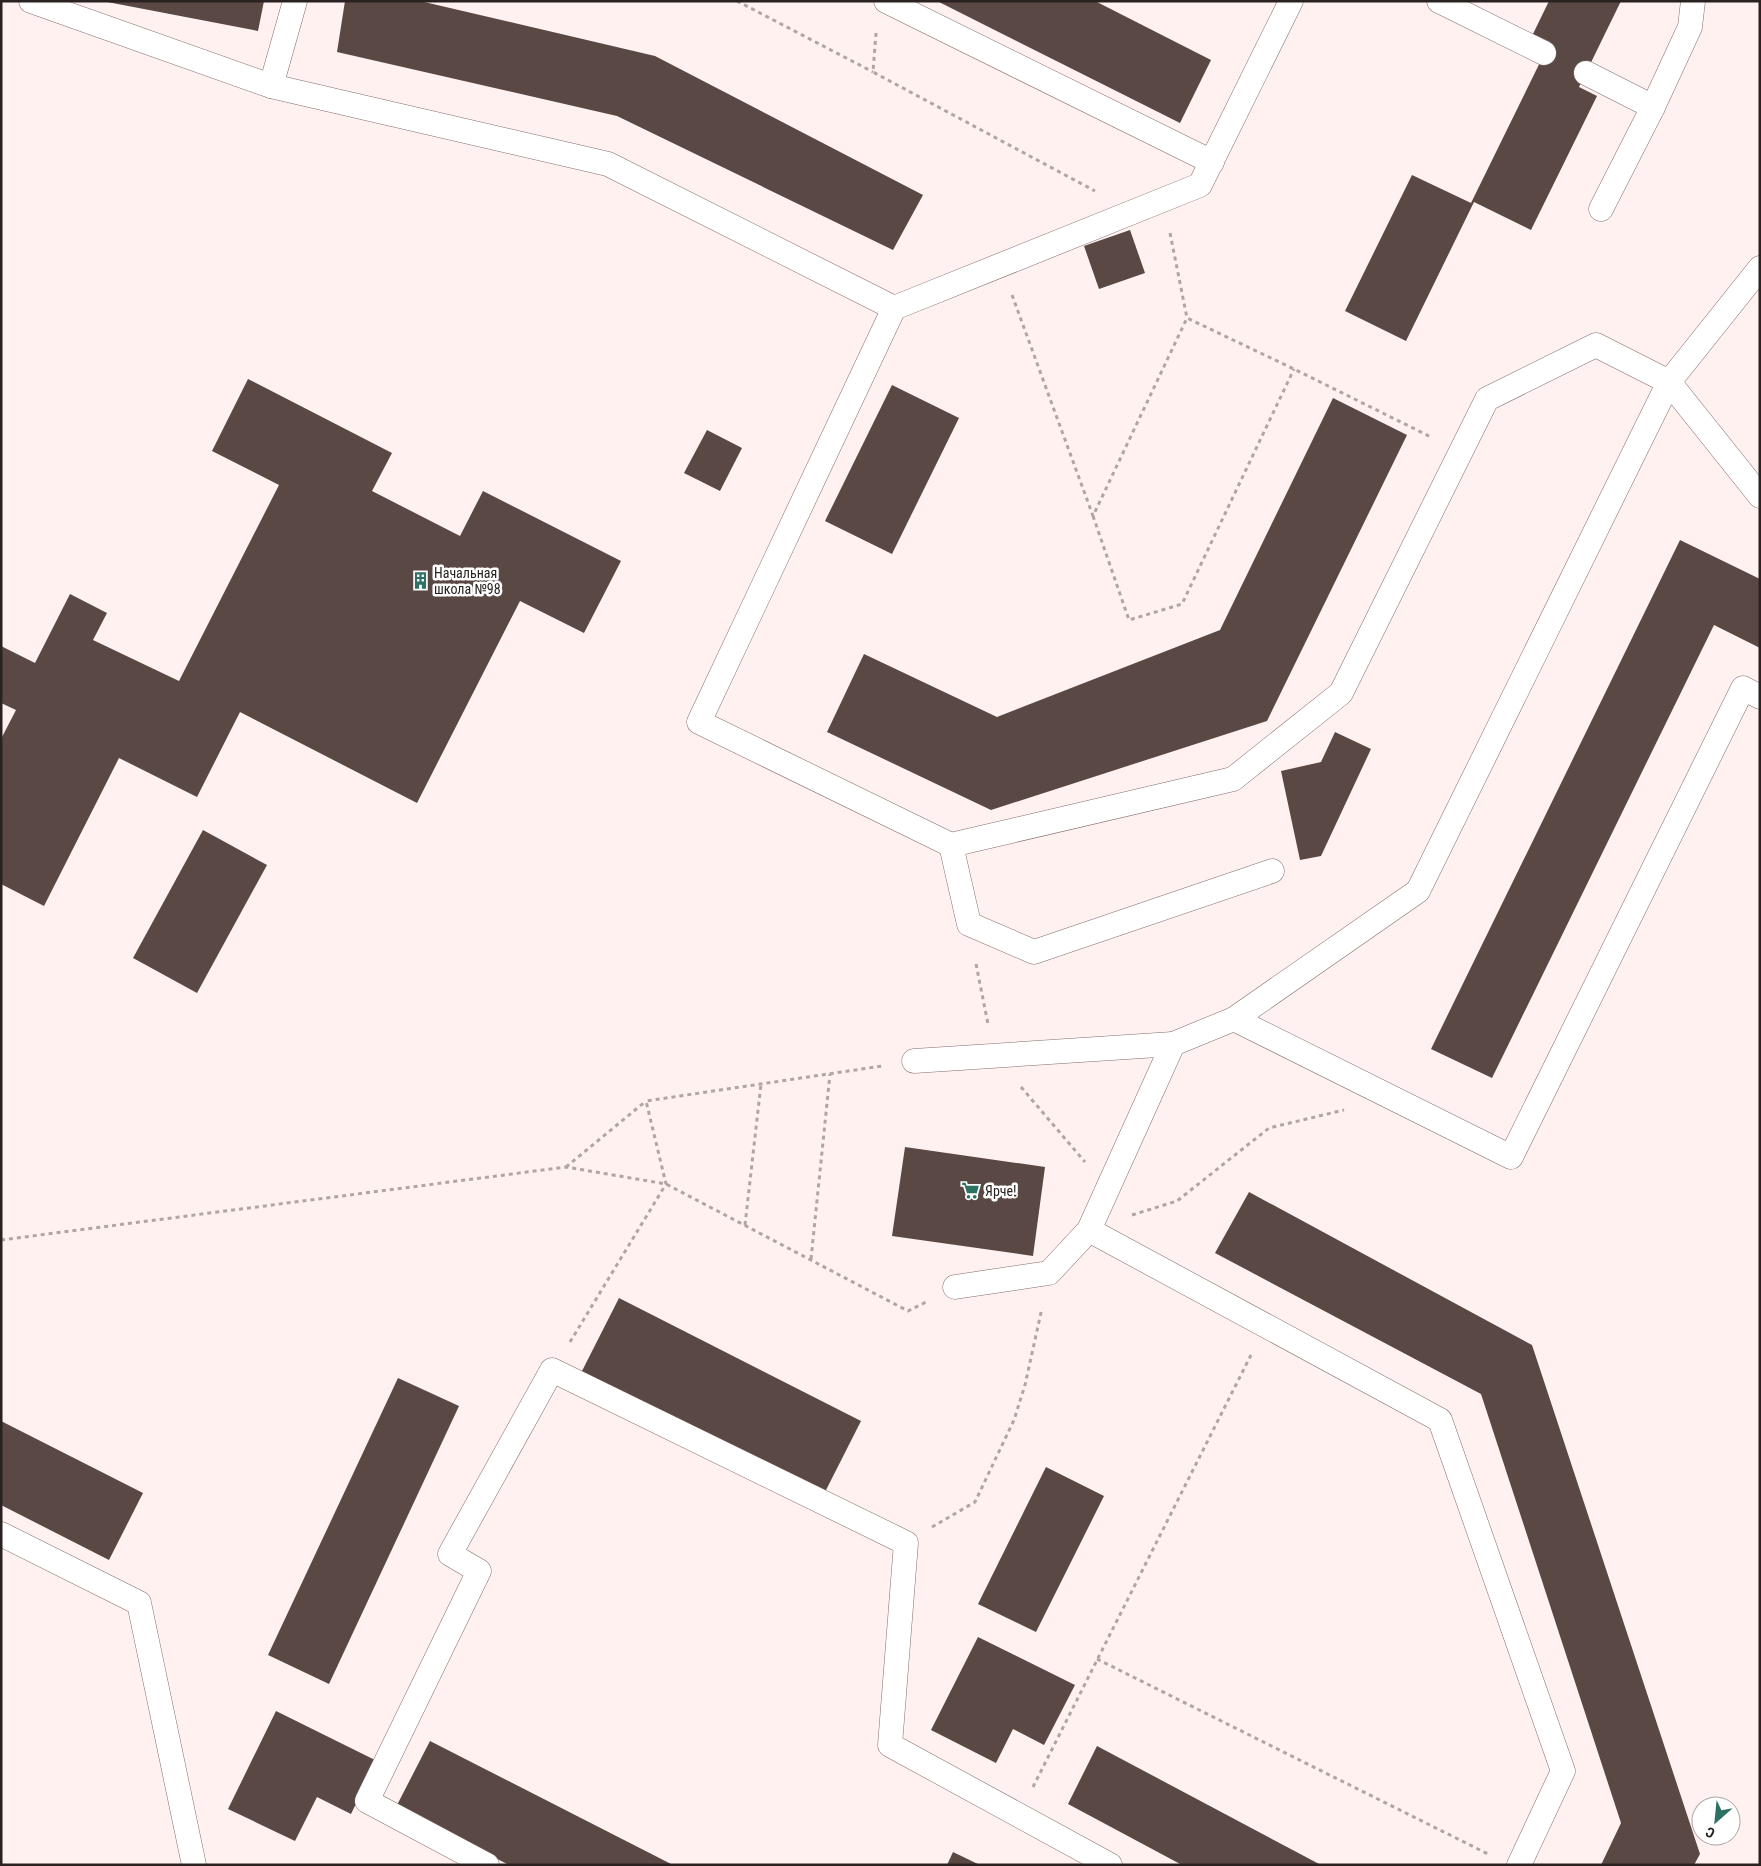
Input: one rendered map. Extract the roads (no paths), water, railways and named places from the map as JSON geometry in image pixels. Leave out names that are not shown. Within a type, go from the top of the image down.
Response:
[{"type":"lane","points":[[31,1],[271,86],[608,164],[894,308]]},
{"type":"lane","points":[[271,86],[294,1]]},
{"type":"lane","points":[[886,1],[1212,162]]},
{"type":"lane","points":[[1291,1],[1200,185],[894,308],[699,722],[951,844],[1233,779],[1341,693],[1487,399],[1596,345],[1669,382],[1760,496]]},
{"type":"lane","points":[[1439,1],[1544,53]]},
{"type":"lane","points":[[1601,209],[1654,107],[1690,27],[1693,1]]},
{"type":"lane","points":[[1586,74],[1654,107]]},
{"type":"lane","points":[[914,1061],[1173,1044],[1234,1019],[1418,891],[1669,382],[1760,268]]},
{"type":"lane","points":[[1234,1019],[1510,1157],[1742,688],[1760,697]]},
{"type":"lane","points":[[951,844],[969,924],[1034,952],[1272,871]]},
{"type":"lane","points":[[955,1288],[1049,1273],[1089,1230],[1173,1044]]},
{"type":"lane","points":[[1089,1230],[1440,1420],[1563,1771],[1519,1865]]},
{"type":"lane","points":[[487,1865],[367,1801],[479,1571],[450,1554],[552,1370],[906,1543],[890,1745],[1110,1865]]},
{"type":"lane","points":[[1,1534],[140,1604],[194,1865]]},
{"type":"place","name":"Начальная школа №98","points":[[420,581]]},
{"type":"place","name":"Ярче!","points":[[971,1191]]}]
